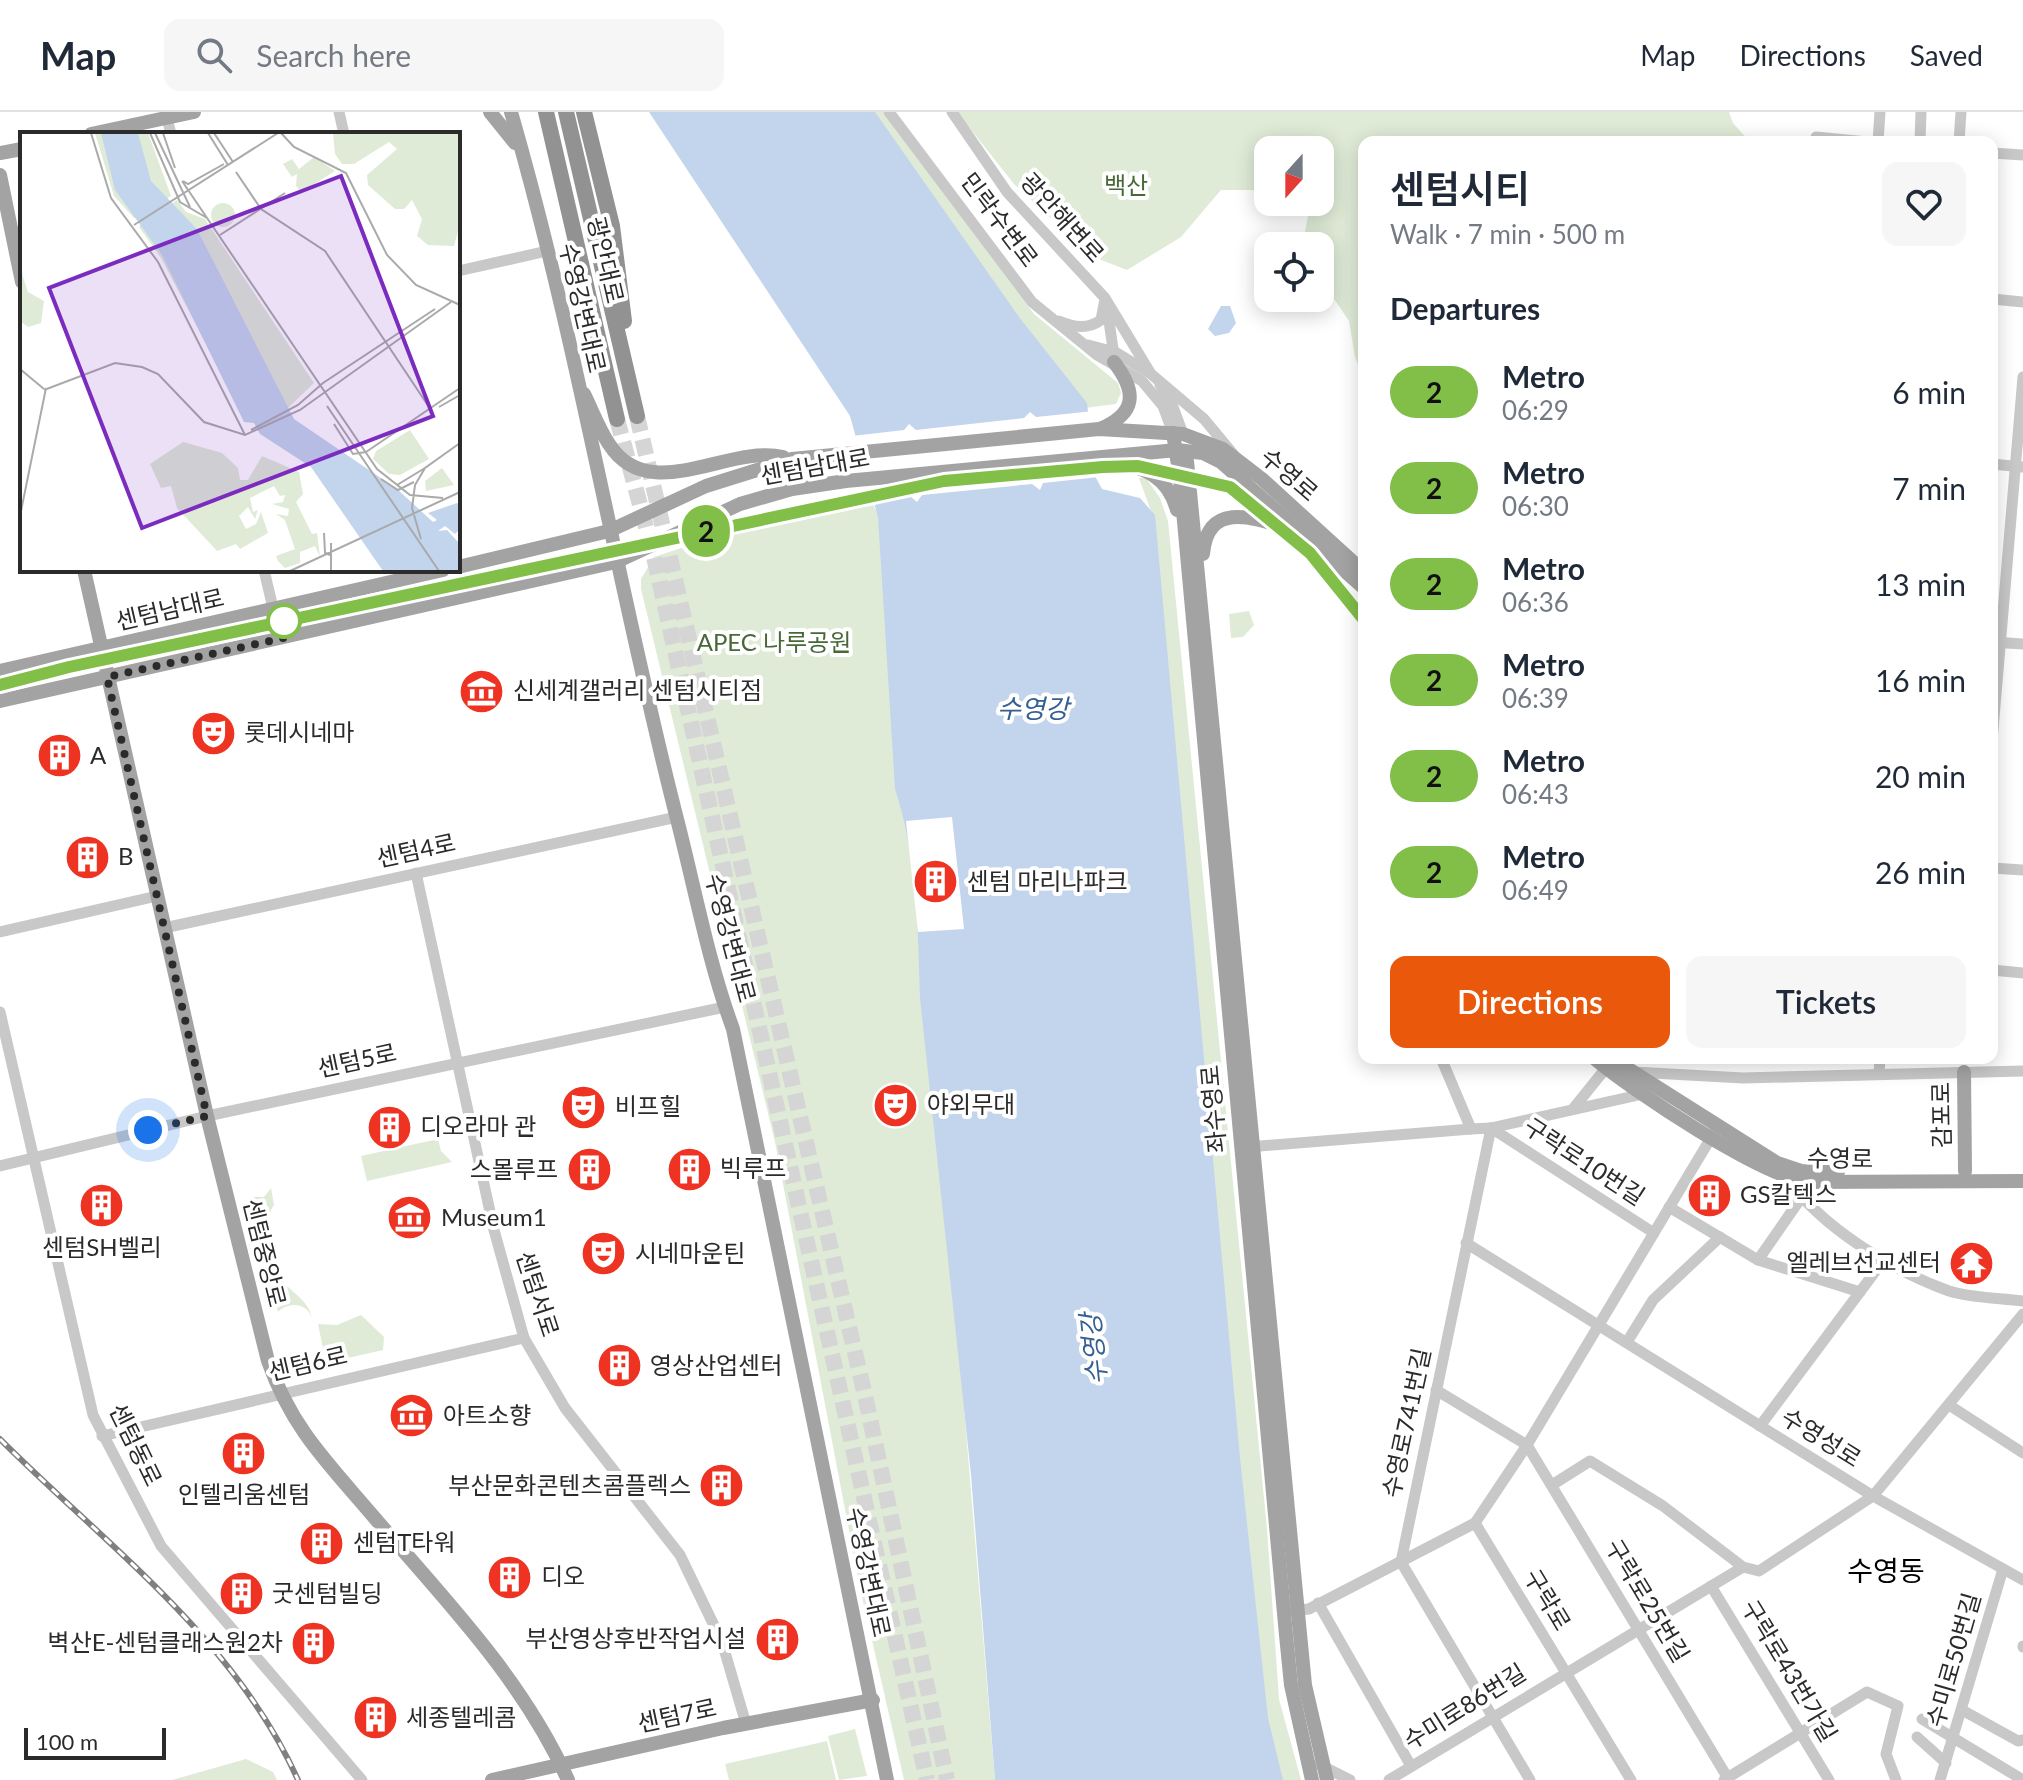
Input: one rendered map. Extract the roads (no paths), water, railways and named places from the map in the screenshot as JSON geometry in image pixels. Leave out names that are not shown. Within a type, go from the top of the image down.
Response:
[{"type":"highway","name":"광안대로","points":[[546,112],[617,419]]},
{"type":"highway","name":"광안대로","points":[[566,112],[635,409],[612,226],[584,112]]},
{"type":"main road","points":[[100,132],[194,112]]},
{"type":"main road","points":[[490,112],[523,155]]},
{"type":"main road","name":"수영강변대로","points":[[511,112],[547,251],[677,817],[736,1045],[887,1780]]},
{"type":"main road","points":[[0,153],[20,149]]},
{"type":"main road","points":[[0,175],[20,272]]},
{"type":"main road","points":[[1099,429],[1114,422],[1129,403],[1131,390],[1114,357]]},
{"type":"main road","points":[[574,374],[610,446],[625,461],[642,470],[668,473],[733,458],[772,454],[792,459]]},
{"type":"main road","name":"센텀남대로","points":[[460,567],[609,531],[706,486],[792,459],[1099,429],[1178,434]]},
{"type":"main road","name":"좌수영로","points":[[1178,434],[1199,570],[1247,1147],[1296,1591],[1291,1612],[1327,1775]]},
{"type":"main road","name":"수영로","points":[[1178,434],[1199,438],[1237,459],[1358,567]]},
{"type":"main road","name":"센텀남대로","points":[[0,701],[616,562],[740,504],[792,489],[846,481],[1181,450]]},
{"type":"main road","name":"좌수영로","points":[[1181,450],[1185,534],[1291,1612],[1291,1685],[1312,1780]]},
{"type":"main road","name":"수영로","points":[[1181,450],[1203,453],[1221,462],[1358,583]]},
{"type":"main road","points":[[1102,456],[1132,464],[1166,483],[1185,534]]},
{"type":"main road","points":[[1199,570],[1204,541],[1224,519],[1242,515],[1300,531]]},
{"type":"main road","name":"센텀중앙로","points":[[84,572],[207,1116],[268,1361],[280,1393],[308,1441],[508,1673],[568,1780]]},
{"type":"main road","name":"센텀남대로","points":[[0,671],[434,572]]},
{"type":"main road","name":"수영로","points":[[1609,1064],[1643,1094],[1777,1163],[1801,1171],[2023,1172]]},
{"type":"main road","name":"수영로","points":[[1613,1064],[1630,1072],[1760,1166],[1787,1178],[1840,1182],[2023,1181]]},
{"type":"main road","name":"감포로","points":[[1964,1065],[1965,1171]]},
{"type":"main road","name":"센텀7로","points":[[492,1780],[746,1724],[873,1700]]},
{"type":"street","points":[[339,112],[344,132]]},
{"type":"street","name":"민락수변로","points":[[889,112],[1044,315],[1083,345],[1151,374],[1170,399],[1178,434]]},
{"type":"street","name":"광안해변로","points":[[952,112],[1007,192],[1105,298],[1114,357]]},
{"type":"street","points":[[1878,136],[1880,112]]},
{"type":"street","points":[[1920,136],[1921,112]]},
{"type":"street","points":[[1959,136],[1961,112]]},
{"type":"street","points":[[167,118],[170,132]]},
{"type":"street","points":[[1998,153],[2023,155]]},
{"type":"street","points":[[460,271],[547,251]]},
{"type":"street","points":[[1044,315],[1073,326],[1093,326],[1101,320],[1105,298]]},
{"type":"street","points":[[1105,298],[1151,374],[1204,419],[1237,459]]},
{"type":"street","points":[[1998,300],[2023,302]]},
{"type":"street","name":"민락수변로","points":[[1114,357],[1153,392],[1178,434]]},
{"type":"street","points":[[1998,627],[2019,467],[2023,377]]},
{"type":"street","points":[[1998,465],[2019,467]]},
{"type":"street","points":[[264,572],[273,608]]},
{"type":"street","points":[[1998,642],[2023,644]]},
{"type":"street","name":"센텀4로","points":[[164,928],[677,817]]},
{"type":"street","points":[[1998,868],[2023,870]]},
{"type":"street","name":"센텀서로","points":[[416,873],[494,1230],[524,1338],[565,1408],[680,1555],[722,1642],[746,1724]]},
{"type":"street","points":[[0,932],[157,896]]},
{"type":"street","points":[[1998,971],[2023,973]]},
{"type":"street","name":"센텀5로","points":[[0,1166],[207,1116],[725,1007]]},
{"type":"street","name":"센텀동로","points":[[0,1012],[31,1158],[93,1415],[102,1436],[161,1546],[362,1780]]},
{"type":"street","points":[[1444,1064],[1471,1129]]},
{"type":"street","points":[[1573,1109],[1604,1064]]},
{"type":"street","points":[[1879,1074],[1880,1064]]},
{"type":"street","points":[[1630,1072],[1743,1078],[1879,1074],[1964,1065],[2023,1071]]},
{"type":"street","points":[[1247,1147],[1491,1128],[1643,1094]]},
{"type":"street","name":"구락로10번길","points":[[1491,1128],[1654,1233]]},
{"type":"street","name":"수영로741번길","points":[[1401,1562],[1491,1128]]},
{"type":"street","points":[[1291,1612],[1318,1603],[1475,1523],[1527,1445],[1714,1132]]},
{"type":"street","points":[[1787,1178],[1801,1198],[1883,1261],[1951,1292],[2023,1301]]},
{"type":"street","name":"수영로","points":[[1758,1260],[1801,1198]]},
{"type":"street","points":[[1669,1207],[1758,1260],[1860,1292]]},
{"type":"street","points":[[1627,1342],[1653,1300],[1720,1237]]},
{"type":"street","name":"수영성로","points":[[1466,1243],[1873,1496],[2023,1580]]},
{"type":"street","points":[[1760,1426],[1883,1261]]},
{"type":"street","name":"수미로86번길","points":[[1389,1780],[1565,1671],[1743,1567],[1759,1571],[1873,1496],[2021,1320]]},
{"type":"street","name":"센텀6로","points":[[102,1436],[524,1338]]},
{"type":"street","points":[[1436,1390],[1527,1445]]},
{"type":"street","points":[[1949,1405],[2023,1453]]},
{"type":"street","name":"구락로25번길","points":[[1527,1445],[1727,1779]]},
{"type":"street","points":[[1552,1485],[1590,1461],[1663,1506],[1743,1567]]},
{"type":"street","name":"구락로","points":[[1475,1523],[1631,1780]]},
{"type":"street","points":[[1401,1562],[1530,1780]]},
{"type":"street","name":"수미로50번길","points":[[1940,1780],[2003,1569]]},
{"type":"street","name":"구락로43번가길","points":[[1711,1586],[1829,1780]]},
{"type":"street","points":[[1318,1603],[1411,1766]]},
{"type":"street","name":"수미로50번길","points":[[1802,1733],[1867,1692],[1898,1706],[1886,1754],[1896,1780]]},
{"type":"street","points":[[1962,1710],[2018,1741],[2023,1740]]},
{"type":"street","points":[[1922,1719],[2023,1780]]},
{"type":"street","points":[[1727,1779],[1802,1733]]},
{"type":"street","name":"수미로50번길","points":[[1917,1737],[1946,1763]]},
{"type":"street","points":[[1308,1759],[1327,1775],[1350,1780]]},
{"type":"water","name":"수영강","points":[[649,112],[875,112],[1019,317],[1087,403],[1095,476],[1102,489],[1140,498],[1155,515],[1240,1458],[1268,1718],[1283,1780],[995,1780],[971,1475],[920,998],[915,892],[908,840],[895,789],[878,517],[850,416]]},
{"type":"water","points":[[1221,306],[1230,306],[1236,323],[1229,333],[1215,336],[1208,329]]},
{"type":"tunnel","points":[[637,416],[866,1400],[947,1780]]},
{"type":"tunnel","points":[[617,419],[654,557],[927,1780]]},
{"type":"railway","points":[[0,1439],[124,1556],[204,1638],[240,1682],[271,1729],[298,1780]]},
{"type":"metro line","name":"2","points":[[0,685],[69,667],[944,481],[1103,467],[1138,466],[1230,487],[1310,553],[1358,613]]},
{"type":"place","name":"신세계갤러리 센텀시티점","points":[[482,691]]},
{"type":"place","name":"롯데시네마","points":[[213,733]]},
{"type":"place","name":"A","points":[[59,756]]},
{"type":"place","name":"B","points":[[87,857]]},
{"type":"place","name":"센텀 마리나파크","points":[[936,882]]},
{"type":"place","name":"야외무대","points":[[896,1105]]},
{"type":"place","name":"비프힐","points":[[584,1107]]},
{"type":"place","name":"디오라마 관","points":[[389,1127]]},
{"type":"place","name":"빅루프","points":[[689,1169]]},
{"type":"place","name":"스몰루프","points":[[589,1170]]},
{"type":"place","name":"GS칼텍스","points":[[1709,1195]]},
{"type":"place","name":"센텀SH벨리","points":[[102,1206]]},
{"type":"place","name":"Museum1","points":[[410,1218]]},
{"type":"place","name":"시네마운틴","points":[[604,1254]]},
{"type":"place","name":"엘레브선교센터","points":[[1972,1263]]},
{"type":"place","name":"영상산업센터","points":[[619,1366]]},
{"type":"place","name":"아트소향","points":[[412,1416]]},
{"type":"place","name":"인텔리움센텀","points":[[244,1453]]},
{"type":"place","name":"부산문화콘텐츠콤플렉스","points":[[722,1486]]},
{"type":"place","name":"센텀T타워","points":[[322,1543]]},
{"type":"place","name":"디오","points":[[510,1577]]},
{"type":"place","name":"굿센텀빌딩","points":[[241,1594]]},
{"type":"place","name":"부산영상후반작업시설","points":[[777,1639]]},
{"type":"place","name":"벽산E-센텀클래스원2차","points":[[314,1643]]},
{"type":"place","name":"세종텔레콤","points":[[375,1718]]},
{"type":"district","name":"수영동","points":[[1886,1571]]},
{"type":"park label","name":"백산","points":[[1126,186]]},
{"type":"park label","name":"APEC 나루공원","points":[[774,643]]}]
